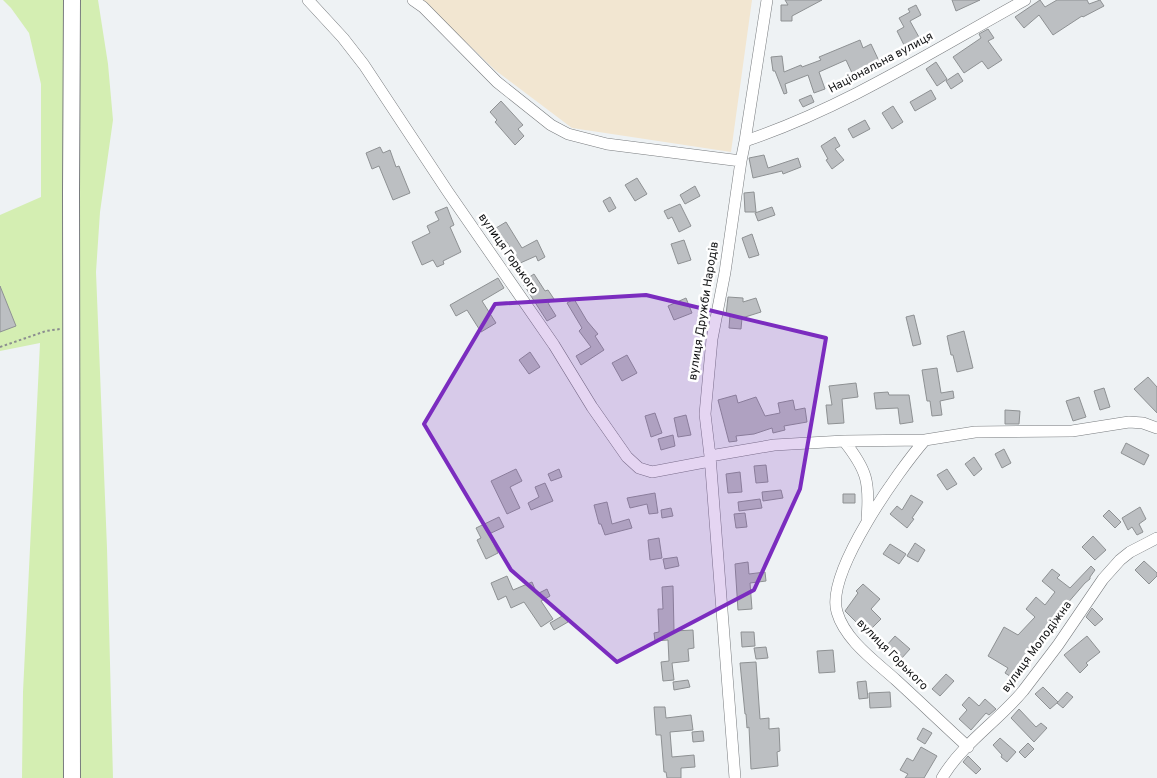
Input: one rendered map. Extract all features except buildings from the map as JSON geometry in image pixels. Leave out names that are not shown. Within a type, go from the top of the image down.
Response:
[{"type":"highway","points":[[72,0],[72,778]]},
{"type":"street","name":"вулиця Горького","points":[[308,0],[343,38],[364,65],[448,192],[554,345],[592,407],[627,457],[639,468],[652,472],[774,445],[844,441],[925,440],[975,432],[1062,431],[1134,421],[1157,428]]},
{"type":"street","points":[[413,0],[497,82],[559,130],[576,137],[607,144],[741,161]]},
{"type":"street","name":"вулиця Дружби Народів","points":[[735,778],[705,414],[712,339],[725,272],[767,0]]},
{"type":"street","name":"Національна вулиця","points":[[746,141],[780,130],[864,89],[1025,0]]},
{"type":"street","name":"вулиця Горького","points":[[925,440],[897,474],[866,523],[836,589],[835,606],[846,630],[861,647],[968,747]]},
{"type":"street","points":[[844,441],[856,456],[865,476],[868,498],[866,523]]},
{"type":"street","name":"вулиця Молодіжна","points":[[942,778],[951,765],[1023,691],[1108,572],[1130,552],[1157,538]]},
{"type":"path","points":[[0,348],[46,331],[71,329]]},
{"type":"highlighted area","points":[[646,295],[826,338],[800,489],[754,590],[617,662],[511,570],[424,424],[495,304]]},
{"type":"shaded area","points":[[422,0],[752,0],[731,152],[572,128],[495,70]]},
{"type":"green space","points":[[3,0],[98,0],[108,64],[113,120],[100,212],[96,272],[107,548],[113,778],[22,778],[23,692],[40,343],[0,351],[0,215],[41,197],[41,84],[29,33]]}]
